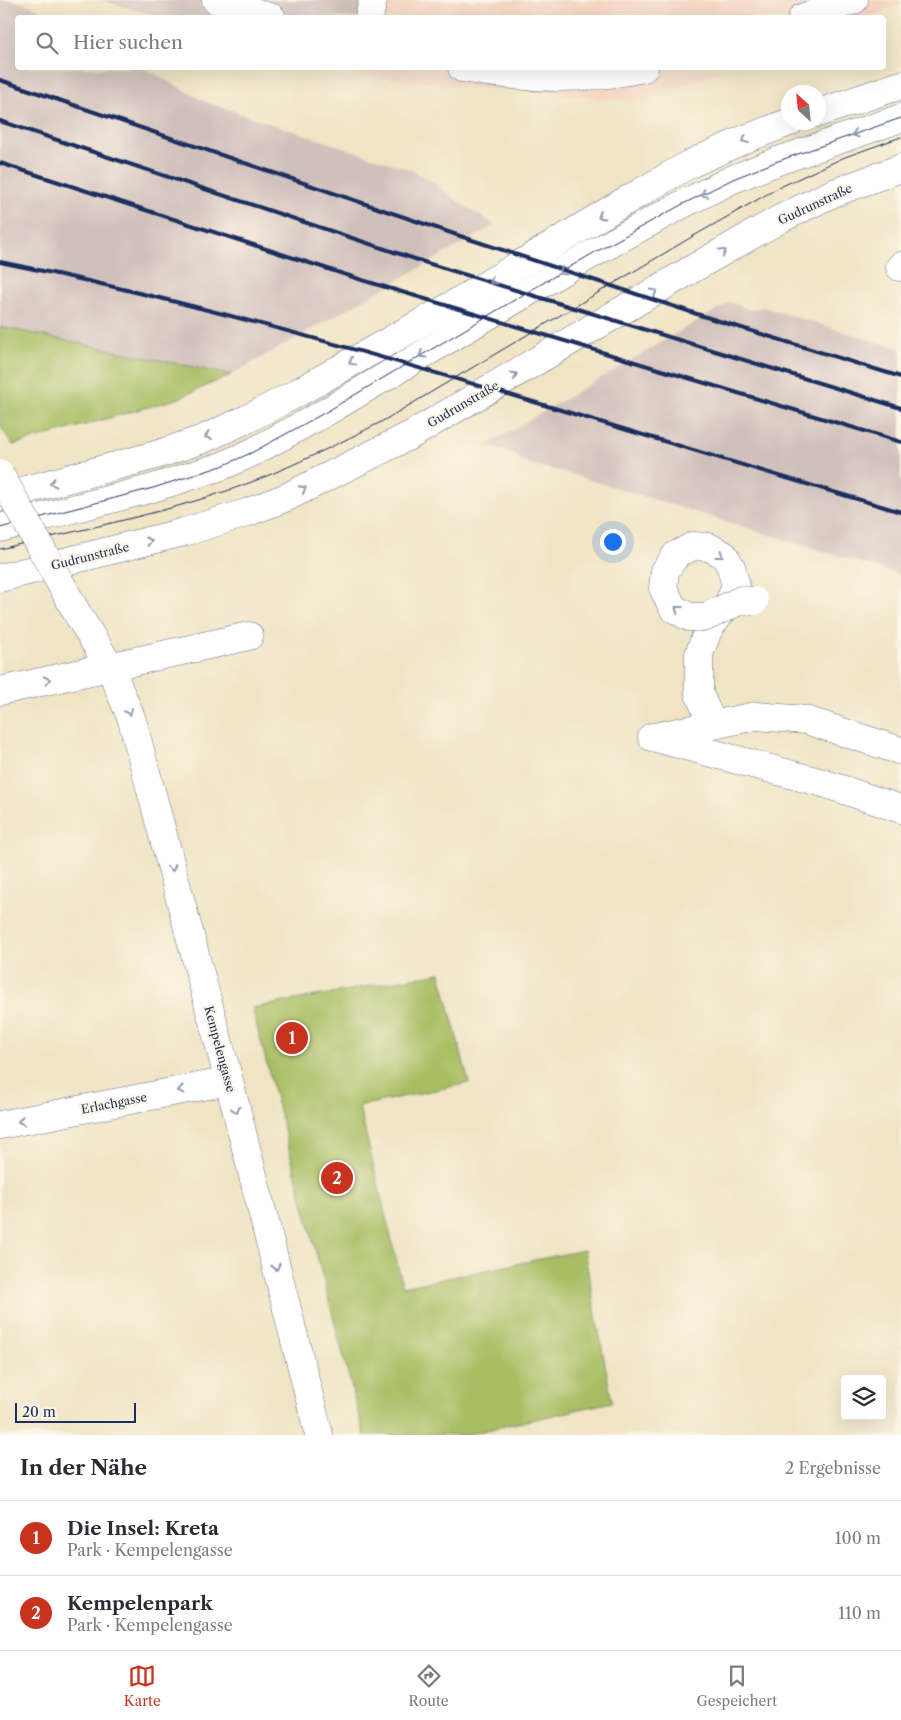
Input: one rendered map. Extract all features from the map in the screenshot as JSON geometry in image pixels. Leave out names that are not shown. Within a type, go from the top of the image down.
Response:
[{"type":"main road","points":[[216,0],[263,15]]},
{"type":"main road","points":[[369,15],[373,0]]},
{"type":"main road","points":[[811,15],[854,0]]},
{"type":"main road","points":[[475,70],[542,77],[604,74],[631,70]]},
{"type":"main road","points":[[826,109],[901,85]]},
{"type":"main road","points":[[0,528],[153,488],[222,466],[253,452],[326,412],[590,255],[681,205],[778,161],[901,118]]},
{"type":"main road","points":[[0,497],[156,455],[203,439],[247,419],[298,393],[446,309],[622,202],[690,164],[745,139],[781,125]]},
{"type":"main road","name":"Gudrunstraße","points":[[0,578],[184,532],[246,513],[287,497],[411,435],[780,219],[831,194],[901,168]]},
{"type":"main road","name":"Kempelengasse","points":[[0,474],[77,613],[110,666],[132,720],[229,1081],[319,1435]]},
{"type":"main road","points":[[712,725],[699,694],[699,654],[709,628],[728,604],[736,587],[731,567],[724,555],[709,547],[693,546],[676,555],[665,571],[663,588],[673,608],[689,617],[706,617],[741,600],[754,601]]},
{"type":"main road","points":[[0,691],[249,636]]},
{"type":"main road","points":[[901,751],[806,720],[756,716],[652,737],[823,783],[901,809]]},
{"type":"main road","name":"Erlachgasse","points":[[0,1125],[229,1081]]},
{"type":"shaded area","points":[[0,0],[11,0],[32,6],[49,15],[15,15],[15,70],[148,70],[206,102],[411,170],[433,182],[460,203],[495,225],[231,375],[0,327]]},
{"type":"shaded area","points":[[101,0],[384,0],[379,15],[153,15]]},
{"type":"shaded area","points":[[384,0],[901,0],[901,5],[873,15],[379,15]]},
{"type":"shaded area","points":[[360,70],[721,70],[642,102],[358,76]]},
{"type":"shaded area","points":[[730,302],[750,310],[763,307],[901,349],[901,575],[567,473],[523,462],[513,453],[485,446]]},
{"type":"green space","points":[[0,327],[231,375],[177,399],[13,445],[0,426]]},
{"type":"green space","points":[[440,973],[469,1083],[359,1106],[403,1287],[584,1250],[612,1402],[464,1435],[364,1435],[252,1008]]},
{"type":"tram line","points":[[0,528],[153,488],[222,466],[253,452],[326,412],[590,255],[681,205],[733,179],[778,161],[901,118]]},
{"type":"tram line","points":[[0,549],[130,519],[194,501],[257,480],[304,460],[381,422],[690,238],[778,188],[845,157],[901,137]]},
{"type":"railway","points":[[0,80],[469,239],[706,317],[901,377]]},
{"type":"railway","points":[[0,121],[427,263],[901,408]]},
{"type":"railway","points":[[0,163],[362,280],[901,442]]},
{"type":"railway","points":[[0,262],[209,310],[348,348],[485,387],[901,512]]},
{"type":"place","name":"Die Insel: Kreta","points":[[292,1038]]},
{"type":"place","name":"Kempelenpark","points":[[337,1178]]}]
